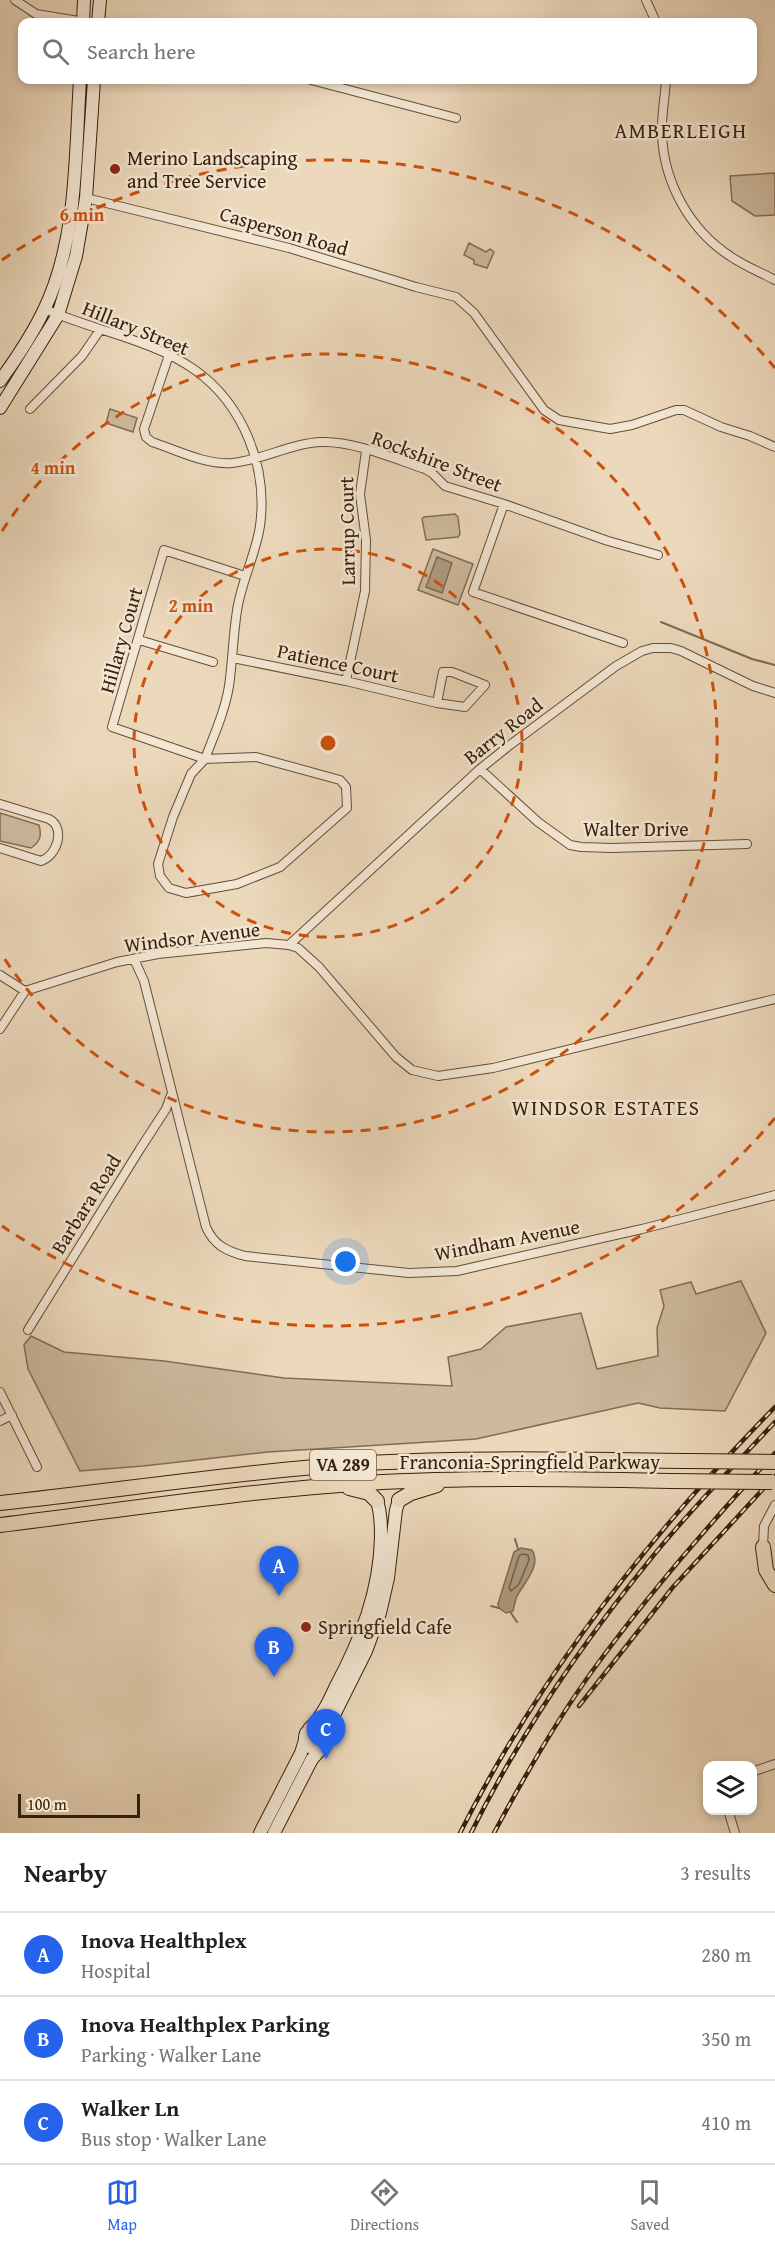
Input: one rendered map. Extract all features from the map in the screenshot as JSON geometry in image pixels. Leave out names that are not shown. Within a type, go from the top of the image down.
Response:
[{"type":"main road","name":"Franconia-Springfield Parkway","points":[[0,1503],[365,1463],[503,1459],[775,1462]]},
{"type":"main road","name":"Franconia-Springfield Parkway","points":[[0,1525],[335,1485],[454,1480],[774,1482]]},
{"type":"main road","points":[[399,1500],[411,1493],[454,1480]]},
{"type":"main road","points":[[335,1485],[369,1493],[377,1501]]},
{"type":"main road","points":[[763,1547],[775,1566]]},
{"type":"main road","points":[[763,1547],[766,1570],[775,1585]]},
{"type":"street","points":[[15,0],[36,14],[60,18]]},
{"type":"street","points":[[84,0],[84,18]]},
{"type":"street","points":[[98,18],[100,0]]},
{"type":"street","points":[[646,0],[654,18]]},
{"type":"street","points":[[0,381],[45,309],[57,274],[68,232],[80,84]]},
{"type":"street","points":[[0,408],[58,315],[76,256],[86,198],[94,84]]},
{"type":"street","points":[[326,84],[456,118]]},
{"type":"street","points":[[666,84],[662,123],[663,145],[669,173],[681,202],[698,228],[720,249],[775,280]]},
{"type":"street","name":"Casperson Road","points":[[86,198],[289,248],[453,296],[470,307],[544,410],[554,418],[610,429],[632,425],[676,410],[684,410],[721,427],[775,447]]},
{"type":"street","name":"Hillary Street","points":[[45,309],[169,355],[196,371],[226,400],[245,430],[260,480],[261,509],[256,545],[245,576],[235,621],[233,657],[223,711],[205,759],[191,774],[173,817],[158,864],[160,876],[169,888],[186,893],[237,884],[280,867],[347,808],[346,787],[333,776],[256,757],[205,759]]},
{"type":"street","points":[[30,409],[82,356],[100,330]]},
{"type":"street","name":"Rockshire Street","points":[[169,355],[144,429],[146,437],[152,442],[210,462],[229,463],[255,458],[293,446],[321,442],[340,443],[424,469],[432,473],[445,486],[504,504],[608,541],[658,555]]},
{"type":"street","name":"Larrup Court","points":[[346,681],[365,591],[366,540],[360,494],[366,451]]},
{"type":"street","points":[[504,504],[473,592],[623,643]]},
{"type":"street","name":"Hillary Court","points":[[205,759],[112,727],[164,550],[245,576]]},
{"type":"street","points":[[139,640],[213,662]]},
{"type":"street","name":"Barry Road","points":[[289,945],[480,769],[616,666],[642,651],[653,648],[671,648],[681,651],[753,686],[775,693]]},
{"type":"street","name":"Patience Court","points":[[233,657],[436,703],[465,707],[485,685],[452,672],[443,672],[436,703]]},
{"type":"street","name":"Walter Drive","points":[[480,769],[538,822],[570,845],[581,848],[612,848],[747,844]]},
{"type":"street","points":[[0,804],[53,820],[59,831],[52,854],[41,861],[0,848]]},
{"type":"street","name":"Windsor Avenue","points":[[25,991],[117,962],[134,959],[200,949],[266,943],[289,945]]},
{"type":"street","points":[[289,945],[298,948],[319,967],[396,1058],[412,1070],[432,1076],[450,1076],[493,1068],[775,999]]},
{"type":"street","name":"Windham Avenue","points":[[134,959],[144,981],[206,1227],[212,1239],[221,1247],[245,1256],[409,1273],[457,1271],[642,1229],[775,1195]]},
{"type":"street","points":[[0,975],[25,991],[0,1029]]},
{"type":"street","name":"Barbara Road","points":[[28,1330],[166,1109],[171,1095]]},
{"type":"street","points":[[0,1392],[37,1467]]},
{"type":"street","points":[[0,1421],[12,1415]]},
{"type":"street","points":[[274,1833],[312,1759],[325,1742],[332,1719],[366,1651],[380,1613],[388,1578],[399,1500]]},
{"type":"street","points":[[260,1833],[302,1753],[307,1734],[322,1714],[336,1687],[368,1616],[377,1578],[381,1543],[381,1518],[377,1501]]},
{"type":"street","points":[[763,1547],[766,1520],[775,1504]]},
{"type":"street","points":[[307,1734],[314,1726],[322,1728],[325,1742]]},
{"type":"street","points":[[307,1734],[311,1748],[325,1742]]},
{"type":"street","points":[[757,1771],[775,1764]]},
{"type":"street","points":[[730,1815],[735,1833]]},
{"type":"shaded area","points":[[775,173],[775,215],[755,216],[732,201],[730,176]]},
{"type":"shaded area","points":[[469,243],[486,252],[490,249],[494,252],[487,268],[474,264],[474,260],[464,255]]},
{"type":"shaded area","points":[[110,409],[137,418],[133,432],[106,423]]},
{"type":"shaded area","points":[[455,514],[458,517],[460,534],[458,537],[426,540],[422,519],[424,517]]},
{"type":"shaded area","points":[[433,549],[473,564],[458,605],[418,590]]},
{"type":"shaded area","points":[[0,813],[39,825],[40,838],[31,848],[0,841]]},
{"type":"shaded area","points":[[741,1281],[766,1333],[725,1411],[660,1408],[638,1403],[476,1439],[268,1452],[80,1471],[28,1369],[24,1345],[31,1336],[64,1352],[164,1361],[284,1378],[452,1386],[448,1357],[481,1349],[506,1327],[581,1313],[597,1369],[658,1356],[657,1328],[664,1306],[660,1290],[691,1282],[696,1294]]},
{"type":"water","points":[[437,557],[452,563],[442,593],[426,587]]},
{"type":"water","points":[[521,1548],[532,1550],[535,1562],[517,1596],[513,1611],[506,1613],[499,1608],[498,1604],[514,1552]]},
{"type":"waterway","points":[[661,622],[752,659],[775,665]]},
{"type":"waterway","points":[[515,1539],[518,1549]]},
{"type":"waterway","points":[[491,1606],[499,1608]]},
{"type":"waterway","points":[[511,1613],[517,1622]]},
{"type":"railway","points":[[460,1833],[526,1717],[562,1661],[601,1608],[684,1505],[775,1407]]},
{"type":"railway","points":[[471,1833],[510,1760],[554,1690],[602,1622],[667,1539],[775,1422]]},
{"type":"railway","points":[[494,1833],[541,1750],[593,1670],[681,1558],[775,1453]]},
{"type":"railway","points":[[579,1706],[673,1587],[775,1476]]},
{"type":"place","name":"Merino Landscaping and Tree Service","points":[[115,169]]},
{"type":"place","name":"Inova Healthplex","points":[[279,1596]]},
{"type":"place","name":"Springfield Cafe","points":[[306,1627]]},
{"type":"place","name":"Inova Healthplex Parking","points":[[274,1677]]},
{"type":"place","name":"Walker Ln","points":[[326,1759]]},
{"type":"district","name":"AMBERLEIGH","points":[[681,131]]},
{"type":"district","name":"WINDSOR ESTATES","points":[[606,1108]]}]
